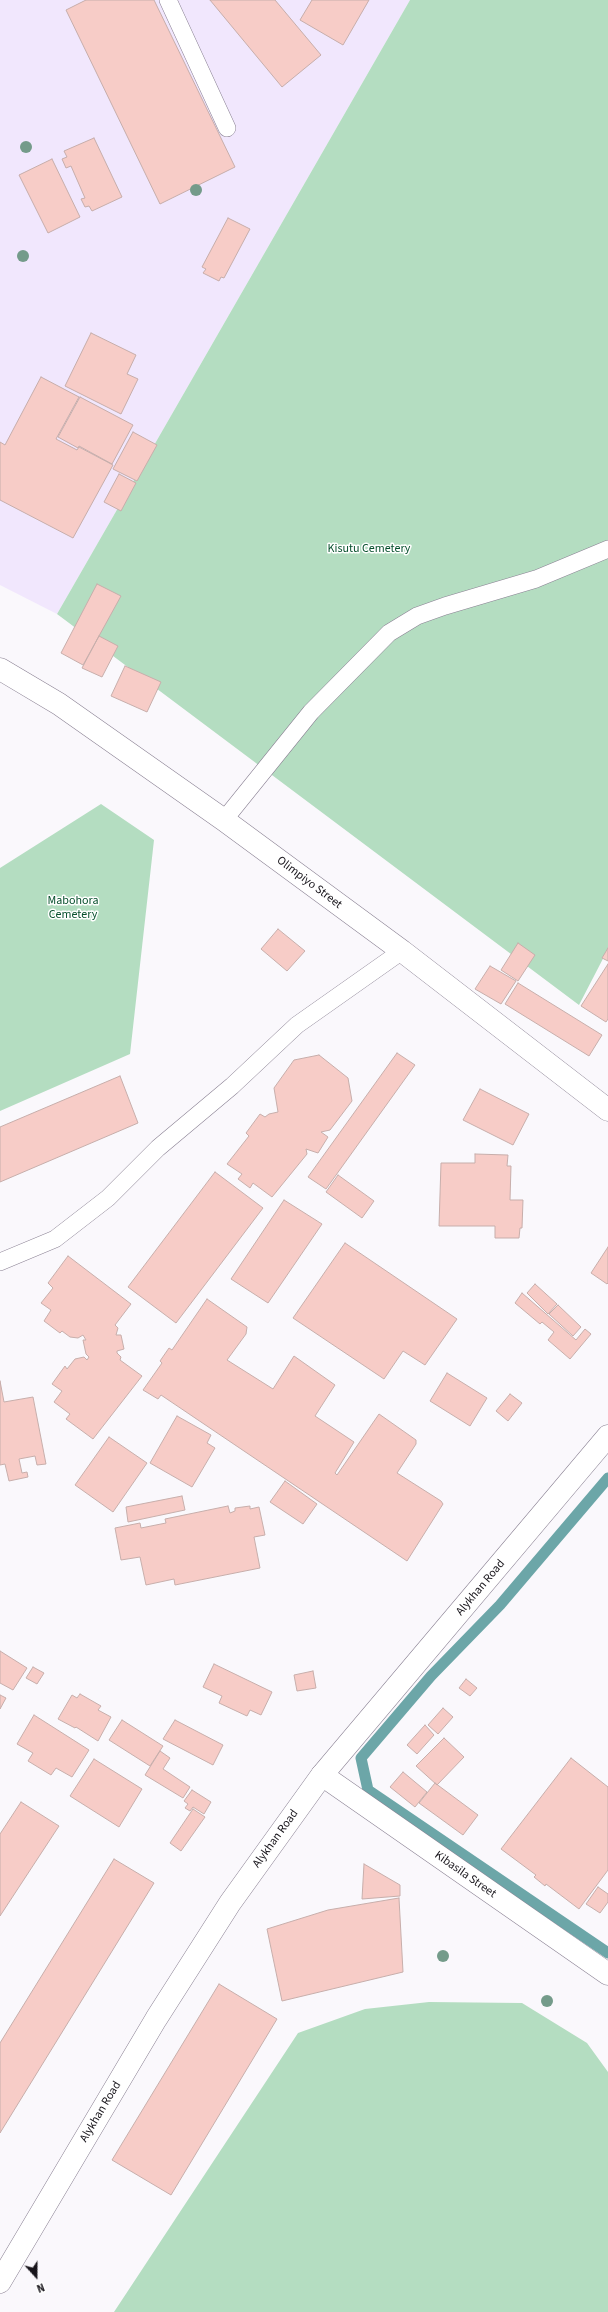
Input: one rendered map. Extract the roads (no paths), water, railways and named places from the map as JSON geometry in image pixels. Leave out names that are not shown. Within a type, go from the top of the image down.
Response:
[{"type":"street","name":"Olimpiyo Street","points":[[0,669],[59,704],[224,820],[402,951],[608,1110]]},
{"type":"street","name":"Alykhan Road","points":[[0,2282],[156,2019],[226,1909],[322,1776],[608,1436]]},
{"type":"street","name":"Kibasila Street","points":[[322,1776],[608,1974]]},
{"type":"lane","points":[[168,0],[227,128]]},
{"type":"lane","points":[[224,820],[311,712],[388,633],[417,616],[438,608],[536,579],[608,550]]},
{"type":"lane","points":[[0,1262],[55,1239],[108,1198],[158,1148],[232,1086],[297,1025],[402,951]]},
{"type":"waterway","points":[[608,1478],[500,1605],[431,1676],[361,1758],[368,1790],[608,1953]]},
{"type":"park label","name":"Kisutu Cemetery","points":[[369,549]]},
{"type":"park label","name":"Mabohora Cemetery","points":[[73,908]]}]
